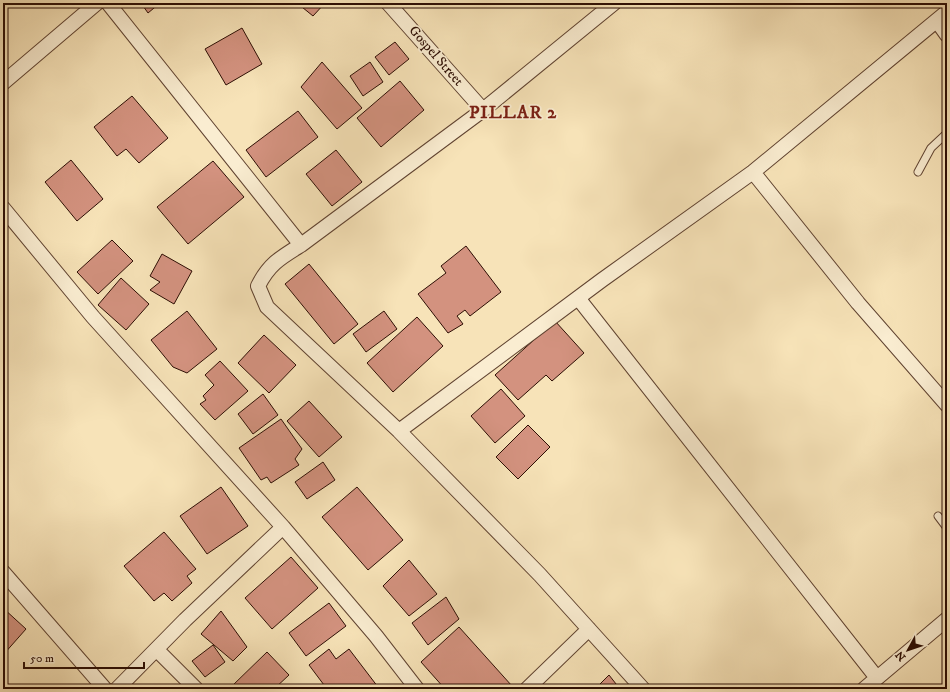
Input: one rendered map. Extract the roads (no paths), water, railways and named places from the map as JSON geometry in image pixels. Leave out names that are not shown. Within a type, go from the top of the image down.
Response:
[{"type":"street","points":[[3,83],[96,3]]},
{"type":"street","points":[[108,3],[301,245]]},
{"type":"street","name":"Gospel Street","points":[[388,3],[483,110]]},
{"type":"street","points":[[614,3],[483,110],[301,245],[280,257],[265,271],[258,286],[267,307],[399,431],[540,575],[643,689]]},
{"type":"street","points":[[399,431],[578,298],[753,172],[942,17],[947,35]]},
{"type":"street","points":[[753,172],[863,309],[947,405]]},
{"type":"street","points":[[3,208],[93,317],[283,527],[376,636],[417,689]]},
{"type":"street","points":[[578,298],[877,678]]},
{"type":"street","points":[[117,689],[185,620],[283,527]]},
{"type":"street","points":[[3,572],[104,689]]},
{"type":"street","points":[[864,689],[947,619]]},
{"type":"street","points":[[527,689],[589,630]]},
{"type":"street","points":[[157,650],[196,689]]},
{"type":"lane","points":[[918,172],[931,148],[947,133]]},
{"type":"lane","points":[[938,516],[947,528]]},
{"type":"district","name":"PILLAR 2","points":[[513,113]]}]
